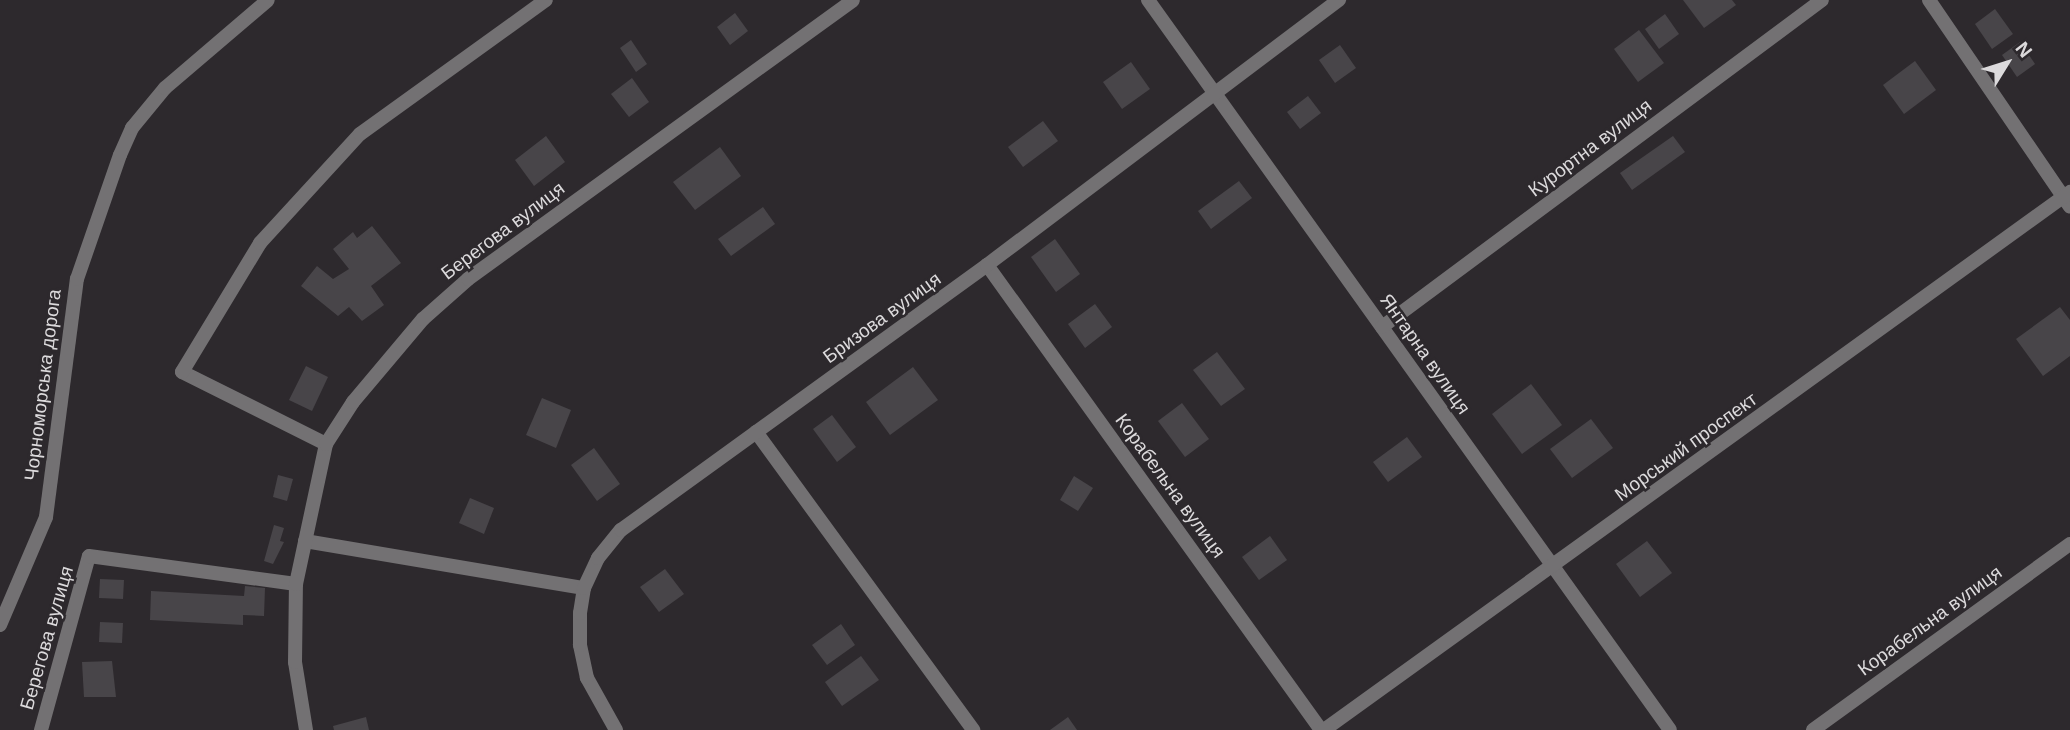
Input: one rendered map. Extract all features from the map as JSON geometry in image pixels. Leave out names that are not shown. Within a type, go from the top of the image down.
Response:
[{"type":"street","name":"Чорноморська дорога","points":[[0,625],[46,517],[77,279],[120,155],[132,128],[165,88],[268,0]]},
{"type":"street","points":[[326,444],[182,372],[260,243],[360,134],[546,0]]},
{"type":"street","name":"Берегова вулиця","points":[[306,730],[295,662],[296,584],[304,541],[326,444],[383,362],[468,279],[853,0]]},
{"type":"street","name":"Янтарна вулиця","points":[[1148,0],[1215,89],[1552,568],[1670,730]]},
{"type":"street","name":"Бризова вулиця","points":[[616,730],[587,678],[580,645],[584,588],[598,558],[621,530],[987,265],[1215,89],[1339,0]]},
{"type":"street","name":"Курортна вулиця","points":[[1382,327],[1822,0]]},
{"type":"street","points":[[1936,2],[2068,199]]},
{"type":"street","name":"Морський проспект","points":[[1323,730],[2068,199]]},
{"type":"street","name":"Корабельна вулиця","points":[[987,265],[1323,730]]},
{"type":"street","points":[[756,432],[973,730]]},
{"type":"street","points":[[304,541],[584,588]]},
{"type":"street","name":"Корабельна вулиця","points":[[1813,730],[2070,544]]},
{"type":"street","name":"Берегова вулиця","points":[[41,730],[89,556],[296,584]]},
{"type":"building","points":[[1683,0],[1732,0],[1736,5],[1704,28]]},
{"type":"building","points":[[1995,9],[2013,34],[1992,49],[1975,24]]},
{"type":"building","points":[[735,13],[748,31],[730,45],[717,27]]},
{"type":"building","points":[[1665,14],[1679,34],[1659,49],[1645,29]]},
{"type":"building","points":[[1639,30],[1664,63],[1638,82],[1614,49]]},
{"type":"building","points":[[631,40],[647,64],[636,72],[620,48]]},
{"type":"building","points":[[2020,42],[2035,64],[2017,77],[2002,55]]},
{"type":"building","points":[[1340,45],[1356,68],[1335,83],[1319,60]]},
{"type":"building","points":[[1915,61],[1936,90],[1904,114],[1883,85]]},
{"type":"building","points":[[1131,62],[1150,89],[1122,109],[1103,82]]},
{"type":"building","points":[[632,78],[649,102],[629,117],[611,94]]},
{"type":"building","points":[[1308,96],[1321,113],[1300,129],[1287,112]]},
{"type":"building","points":[[1043,121],[1058,141],[1023,167],[1008,147]]},
{"type":"building","points":[[546,136],[565,162],[534,186],[515,160]]},
{"type":"building","points":[[1673,136],[1685,152],[1632,190],[1620,173]]},
{"type":"building","points":[[720,147],[741,176],[695,210],[673,182]]},
{"type":"building","points":[[1239,181],[1252,198],[1211,229],[1198,211]]},
{"type":"building","points":[[763,207],[775,224],[731,256],[718,239]]},
{"type":"building","points":[[372,226],[401,263],[371,286],[384,305],[362,321],[349,307],[338,316],[301,286],[317,266],[333,279],[349,269],[333,249],[353,232],[357,238]]},
{"type":"building","points":[[1055,239],[1080,274],[1056,292],[1031,257]]},
{"type":"building","points":[[1095,304],[1112,327],[1085,348],[1068,324]]},
{"type":"building","points":[[2060,307],[2070,320],[2070,356],[2043,376],[2016,339]]},
{"type":"building","points":[[1217,352],[1245,389],[1221,406],[1193,370]]},
{"type":"building","points":[[306,366],[328,377],[312,411],[289,400]]},
{"type":"building","points":[[913,367],[938,400],[890,435],[866,402]]},
{"type":"building","points":[[1531,384],[1562,425],[1522,454],[1492,414]]},
{"type":"building","points":[[542,398],[571,410],[556,448],[526,435]]},
{"type":"building","points":[[1182,403],[1209,439],[1185,457],[1158,421]]},
{"type":"building","points":[[832,415],[856,447],[837,462],[813,429]]},
{"type":"building","points":[[1591,419],[1613,448],[1572,478],[1550,449]]},
{"type":"building","points":[[1407,437],[1422,457],[1388,482],[1373,462]]},
{"type":"building","points":[[594,448],[620,484],[597,501],[571,465]]},
{"type":"building","points":[[278,475],[293,479],[287,501],[273,497]]},
{"type":"building","points":[[1074,476],[1093,488],[1078,511],[1060,500]]},
{"type":"building","points":[[470,498],[494,508],[484,534],[459,523]]},
{"type":"building","points":[[274,525],[284,528],[280,541],[284,542],[273,564],[264,561]]},
{"type":"building","points":[[1270,536],[1287,560],[1259,580],[1242,557]]},
{"type":"building","points":[[1647,541],[1672,573],[1640,597],[1616,564]]},
{"type":"building","points":[[665,569],[684,594],[659,612],[640,587]]},
{"type":"building","points":[[100,579],[124,580],[123,599],[99,598]]},
{"type":"building","points":[[245,586],[265,588],[264,616],[243,615],[243,625],[150,620],[151,591],[244,596]]},
{"type":"building","points":[[100,622],[123,623],[122,643],[99,642]]},
{"type":"building","points":[[841,624],[855,645],[827,665],[812,645]]},
{"type":"building","points":[[861,656],[879,680],[842,706],[825,682]]},
{"type":"building","points":[[112,661],[116,697],[84,697],[82,662]]},
{"type":"building","points":[[366,717],[369,730],[334,730],[333,726]]},
{"type":"building","points":[[1068,717],[1077,730],[1050,730]]}]
